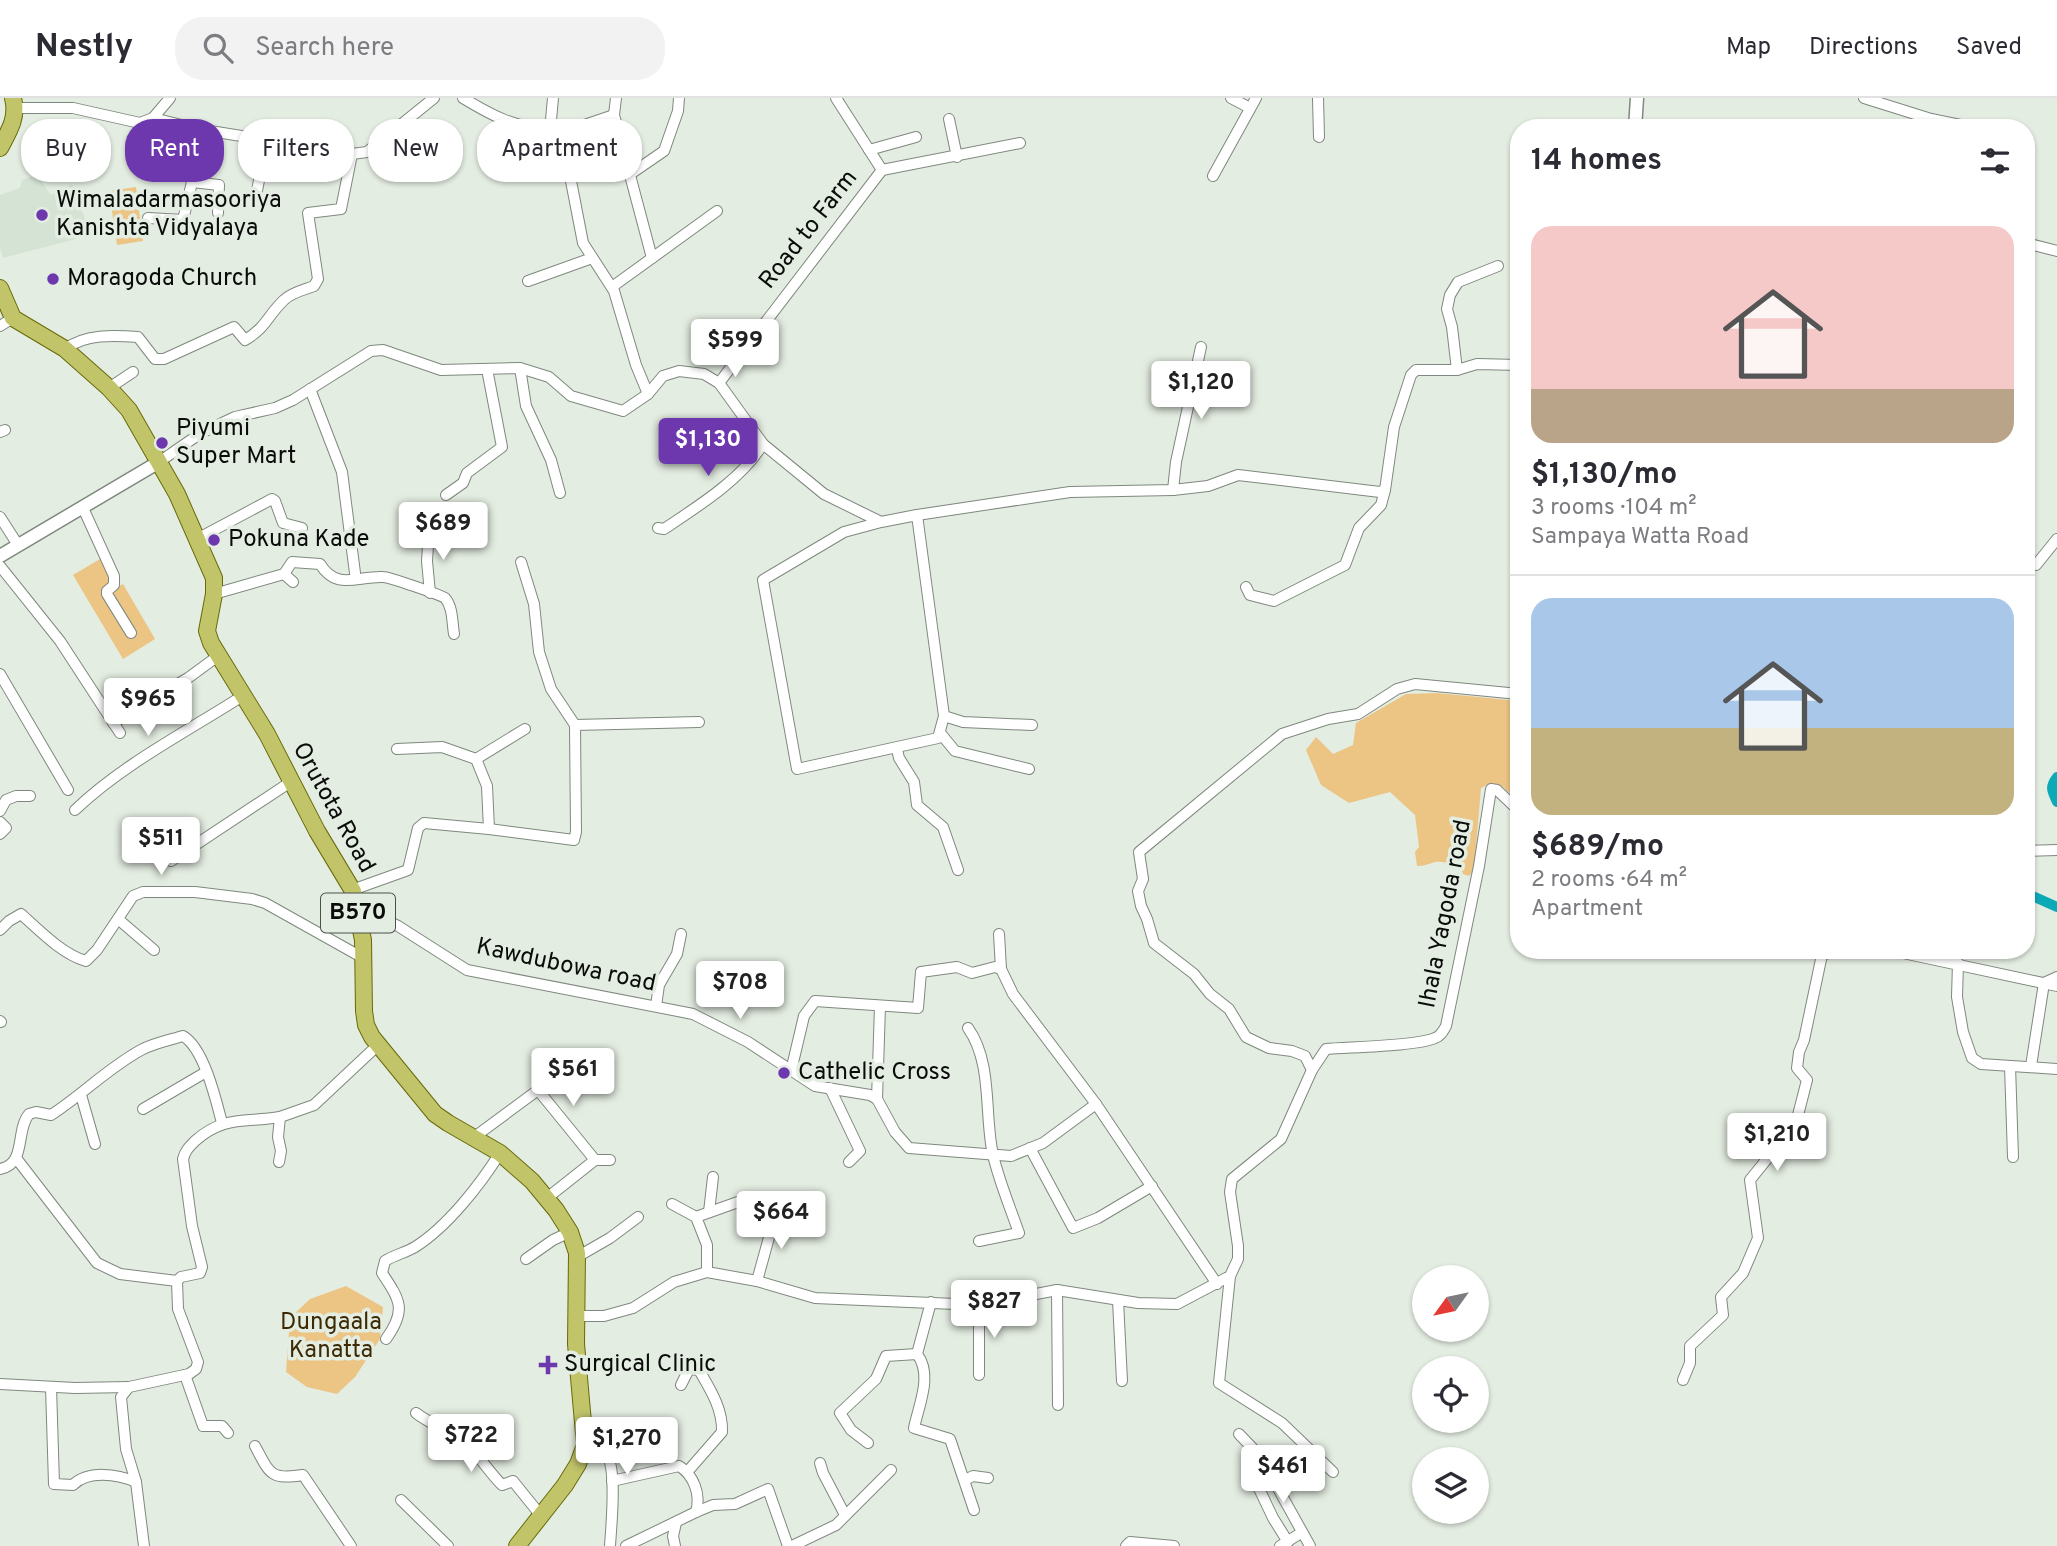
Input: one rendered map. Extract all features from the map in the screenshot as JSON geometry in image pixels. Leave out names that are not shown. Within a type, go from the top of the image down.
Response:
[{"type":"main road","points":[[0,148],[14,121],[15,103]]},
{"type":"main road","name":"Orutota Road","points":[[0,288],[6,322],[65,349],[109,388],[129,410],[159,462],[214,579],[207,631],[218,656],[244,695],[352,890],[365,960],[366,1025],[378,1045],[435,1114],[500,1153],[532,1181],[570,1232],[578,1256],[576,1344],[585,1446]]},
{"type":"main road","points":[[517,1546],[565,1485],[585,1446]]},
{"type":"street","points":[[15,103],[73,108],[140,123],[153,118],[170,98]]},
{"type":"street","points":[[354,154],[368,152],[434,98]]},
{"type":"street","points":[[463,98],[498,119]]},
{"type":"street","points":[[552,119],[553,98]]},
{"type":"street","points":[[615,119],[616,98]]},
{"type":"street","points":[[642,166],[664,151],[678,111],[679,98]]},
{"type":"street","points":[[836,98],[882,170],[1020,143]]},
{"type":"street","points":[[1213,176],[1253,103],[1231,98]]},
{"type":"street","points":[[1318,98],[1320,137]]},
{"type":"street","points":[[1635,119],[1637,98]]},
{"type":"street","points":[[1864,98],[1931,119]]},
{"type":"street","points":[[603,119],[614,116]]},
{"type":"street","points":[[153,118],[157,119]]},
{"type":"street","points":[[949,119],[957,157]]},
{"type":"street","points":[[869,150],[916,137]]},
{"type":"street","name":"Road to Farm","points":[[719,383],[882,170]]},
{"type":"street","points":[[148,218],[183,220],[192,182],[219,185],[218,213]]},
{"type":"street","points":[[255,201],[259,182]]},
{"type":"street","points":[[65,349],[86,338],[138,337],[155,359],[164,359],[234,327],[245,340],[260,331],[285,299],[314,286],[318,279],[308,213],[341,209],[346,182]]},
{"type":"street","points":[[571,182],[583,243],[611,287],[648,394]]},
{"type":"street","points":[[631,182],[652,258]]},
{"type":"street","points":[[611,287],[717,211]]},
{"type":"street","points":[[2035,245],[2057,251]]},
{"type":"street","points":[[528,281],[592,258]]},
{"type":"street","points":[[1457,370],[1447,309],[1450,295],[1458,282],[1498,266]]},
{"type":"street","points":[[1173,490],[1176,461],[1201,347]]},
{"type":"street","points":[[0,556],[159,462],[201,433],[235,418],[275,408],[293,400],[371,351],[383,350],[441,370],[520,368],[549,377],[571,396],[623,411],[648,394],[663,376],[679,370],[704,374],[719,383],[763,444],[824,494],[881,522]]},
{"type":"street","points":[[1246,587],[1250,595],[1274,601],[1345,565],[1359,528],[1381,505],[1394,427],[1411,375],[1416,370],[1457,370],[1477,364],[1510,365]]},
{"type":"street","points":[[520,368],[526,407],[551,460],[560,493]]},
{"type":"street","points":[[446,495],[463,483],[467,473],[502,447],[487,369]]},
{"type":"street","points":[[109,388],[133,372]]},
{"type":"street","points":[[310,389],[342,472],[355,573]]},
{"type":"street","points":[[658,528],[664,529],[706,500],[755,457],[763,444]]},
{"type":"street","points":[[917,515],[944,716],[941,734],[938,738],[897,749],[797,769],[763,580],[844,532],[917,515],[1070,492],[1173,490],[1208,486],[1238,475],[1380,492],[1385,490]]},
{"type":"street","points":[[197,539],[272,499],[275,500],[282,523],[302,528]]},
{"type":"street","points":[[83,508],[114,576],[114,585],[107,594],[131,633]]},
{"type":"street","points":[[0,517],[18,545]]},
{"type":"street","points":[[429,530],[430,593]]},
{"type":"street","points":[[2036,565],[2057,539]]},
{"type":"street","points":[[214,594],[288,578],[292,562],[320,564],[327,576],[339,581],[385,577],[441,595],[451,609],[454,634]]},
{"type":"street","points":[[352,890],[408,870],[418,828],[424,823],[574,840],[575,725],[551,689],[539,652],[534,604],[521,562]]},
{"type":"street","points":[[0,566],[60,641],[120,733]]},
{"type":"street","points":[[113,723],[188,678],[218,656]]},
{"type":"street","points":[[0,674],[68,790]]},
{"type":"street","points":[[1312,1070],[1305,1056],[1269,1048],[1246,1037],[1229,1009],[1210,994],[1194,974],[1154,943],[1139,898],[1138,891],[1143,879],[1139,852],[1282,734],[1328,719],[1358,714],[1397,688],[1415,684],[1510,693]]},
{"type":"street","points":[[75,810],[91,794],[244,695]]},
{"type":"street","points":[[944,716],[963,722],[1032,725]]},
{"type":"street","points":[[575,725],[699,722]]},
{"type":"street","points":[[476,760],[525,729]]},
{"type":"street","points":[[941,734],[956,751],[1029,769]]},
{"type":"street","points":[[397,749],[442,747],[476,760],[487,786],[489,829]]},
{"type":"street","points":[[897,749],[899,758],[914,782],[916,805],[943,827],[958,870]]},
{"type":"street","points":[[171,861],[292,782]]},
{"type":"street","name":"Ihala Yagoda road","points":[[1230,1276],[1238,1259],[1230,1192],[1232,1179],[1281,1139],[1312,1070],[1326,1049],[1435,1039],[1442,1033],[1446,1026],[1479,866],[1490,789],[1497,790],[1510,802]]},
{"type":"street","points":[[0,811],[6,800],[16,796],[30,796]]},
{"type":"street","points":[[0,822],[6,828],[0,834]]},
{"type":"street","points":[[2035,850],[2057,850]]},
{"type":"street","points":[[0,930],[9,920],[21,914],[60,947],[86,961],[133,896],[143,892],[195,892],[265,903],[365,960]]},
{"type":"street","name":"Kawdubowa road","points":[[357,906],[398,926],[467,970],[693,1014],[748,1042],[815,1086],[870,1095],[877,1099]]},
{"type":"street","points":[[118,919],[154,950]]},
{"type":"street","points":[[656,1006],[659,985],[677,954],[681,934]]},
{"type":"street","points":[[999,934],[1001,969],[1013,994],[1096,1104],[1217,1284]]},
{"type":"street","points":[[1682,1380],[1690,1363],[1690,1346],[1723,1315],[1721,1297],[1744,1273],[1758,1238],[1750,1180],[1796,1123],[1807,1080],[1797,1068],[1799,1052],[1821,959]]},
{"type":"street","points":[[1937,959],[2057,986]]},
{"type":"street","points":[[1958,963],[1956,997],[1963,1032],[1972,1058],[1982,1064],[2057,1069]]},
{"type":"street","points":[[791,1071],[804,1016],[815,1001],[918,1008],[922,972],[957,967],[972,973],[1001,969]]},
{"type":"street","points":[[2044,983],[2057,977]]},
{"type":"street","points":[[2031,1066],[2044,983]]},
{"type":"street","points":[[880,1006],[877,1099],[895,1132],[909,1148],[1011,1156],[1043,1143],[1096,1104]]},
{"type":"street","points":[[968,1028],[976,1040],[982,1068],[993,1155],[1019,1233],[979,1241]]},
{"type":"street","points":[[0,1169],[13,1164],[25,1118],[29,1114],[36,1112],[51,1115],[81,1095],[115,1066],[144,1048],[183,1036],[190,1040],[206,1072],[222,1123]]},
{"type":"street","points":[[0,1384],[129,1387],[185,1375],[196,1369],[198,1362],[178,1309],[177,1281],[181,1277],[200,1273],[202,1267],[192,1226],[183,1160],[185,1152],[201,1136],[222,1123],[280,1117],[314,1105],[378,1045]]},
{"type":"street","points":[[2010,1066],[2013,1157]]},
{"type":"street","points":[[143,1109],[206,1072]]},
{"type":"street","points":[[830,1088],[860,1151],[849,1162]]},
{"type":"street","points":[[473,1138],[538,1090],[595,1160]]},
{"type":"street","points":[[81,1095],[95,1144]]},
{"type":"street","points":[[279,1162],[280,1117]]},
{"type":"street","points":[[1030,1148],[1073,1228],[1098,1218],[1152,1186]]},
{"type":"street","points":[[386,1339],[401,1312],[398,1300],[382,1273],[385,1261],[414,1247],[432,1234],[472,1191],[500,1153]]},
{"type":"street","points":[[16,1158],[97,1263],[120,1273],[177,1281]]},
{"type":"street","points":[[547,1198],[595,1160],[610,1160]]},
{"type":"street","points":[[709,1212],[713,1177]]},
{"type":"street","points":[[696,1217],[738,1202]]},
{"type":"street","points":[[672,1204],[696,1217],[707,1245],[707,1272]]},
{"type":"street","points":[[757,1281],[776,1212]]},
{"type":"street","points":[[578,1256],[610,1238],[638,1217]]},
{"type":"street","points":[[526,1259],[570,1232]]},
{"type":"street","points":[[576,1316],[604,1316],[634,1308],[674,1282],[707,1272],[757,1281],[815,1298],[979,1305],[1057,1290],[1138,1303],[1177,1304],[1230,1276]]},
{"type":"street","points":[[1230,1276],[1219,1383],[1282,1423],[1333,1472]]},
{"type":"street","points":[[1057,1290],[1058,1405]]},
{"type":"street","points":[[1118,1300],[1122,1381]]},
{"type":"street","points":[[932,1302],[918,1354],[926,1375],[914,1428],[950,1439],[974,1510]]},
{"type":"street","points":[[979,1305],[979,1375]]},
{"type":"street","points":[[868,1443],[851,1430],[840,1413],[876,1379],[886,1356],[918,1354]]},
{"type":"street","points":[[681,1385],[689,1369],[699,1370],[713,1394],[723,1422],[722,1432],[688,1471]]},
{"type":"street","points":[[185,1375],[203,1426],[222,1426],[228,1433]]},
{"type":"street","points":[[51,1387],[54,1484],[73,1485],[81,1477],[108,1475],[136,1482]]},
{"type":"street","points":[[129,1387],[121,1397],[126,1449],[136,1482],[144,1546]]},
{"type":"street","points":[[416,1413],[468,1444],[502,1485],[513,1481],[542,1517]]},
{"type":"street","points":[[1239,1434],[1261,1456],[1310,1546]]},
{"type":"street","points":[[256,1446],[268,1471],[281,1478],[303,1475],[351,1546]]},
{"type":"street","points":[[585,1446],[601,1449],[608,1456],[612,1481],[610,1546]]},
{"type":"street","points":[[820,1463],[845,1516]]},
{"type":"street","points":[[612,1481],[679,1466],[688,1471],[695,1485],[698,1504],[696,1512]]},
{"type":"street","points":[[626,1546],[696,1512],[713,1506],[735,1504],[768,1489],[790,1546],[836,1525],[891,1470]]},
{"type":"street","points":[[965,1480],[973,1476],[988,1478]]},
{"type":"street","points":[[1255,1480],[1284,1544],[1301,1533]]},
{"type":"street","points":[[401,1500],[448,1546]]},
{"type":"street","points":[[675,1546],[673,1530],[676,1523]]},
{"type":"street","points":[[1126,1546],[1130,1542],[1174,1546]]},
{"type":"shaded area","name":"Wimaladarmasooriya Kanishta Vidyalaya","points":[[22,182],[42,182],[51,195],[72,184],[91,235],[3,258],[0,248],[0,195],[20,188]]},
{"type":"green space","points":[[136,187],[143,241],[117,245],[109,191]]},
{"type":"green space","points":[[100,559],[117,587],[123,584],[155,639],[123,659],[73,575]]},
{"type":"green space","points":[[1437,693],[1510,700],[1510,794],[1503,787],[1491,783],[1481,788],[1474,870],[1469,876],[1463,874],[1460,866],[1448,863],[1435,862],[1417,866],[1415,852],[1419,847],[1415,815],[1390,792],[1349,803],[1321,785],[1306,750],[1316,737],[1333,754],[1353,745],[1356,723],[1406,694]]},
{"type":"green space","name":"Dungaala Kanatta","points":[[346,1286],[383,1307],[380,1339],[355,1377],[337,1394],[307,1387],[286,1372],[290,1318],[310,1299]]},
{"type":"waterway","points":[[2057,777],[2052,789],[2057,802]]},
{"type":"waterway","points":[[2035,897],[2057,907]]},
{"type":"place","name":"Wimaladarmasooriya Kanishta Vidyalaya","points":[[42,215]]},
{"type":"place","name":"Moragoda Church","points":[[53,279]]},
{"type":"place","name":"Piyumi Super Mart","points":[[162,443]]},
{"type":"place","name":"Pokuna Kade","points":[[214,540]]},
{"type":"place","name":"Cathelic Cross","points":[[784,1073]]},
{"type":"place","name":"Surgical Clinic","points":[[548,1365]]}]
